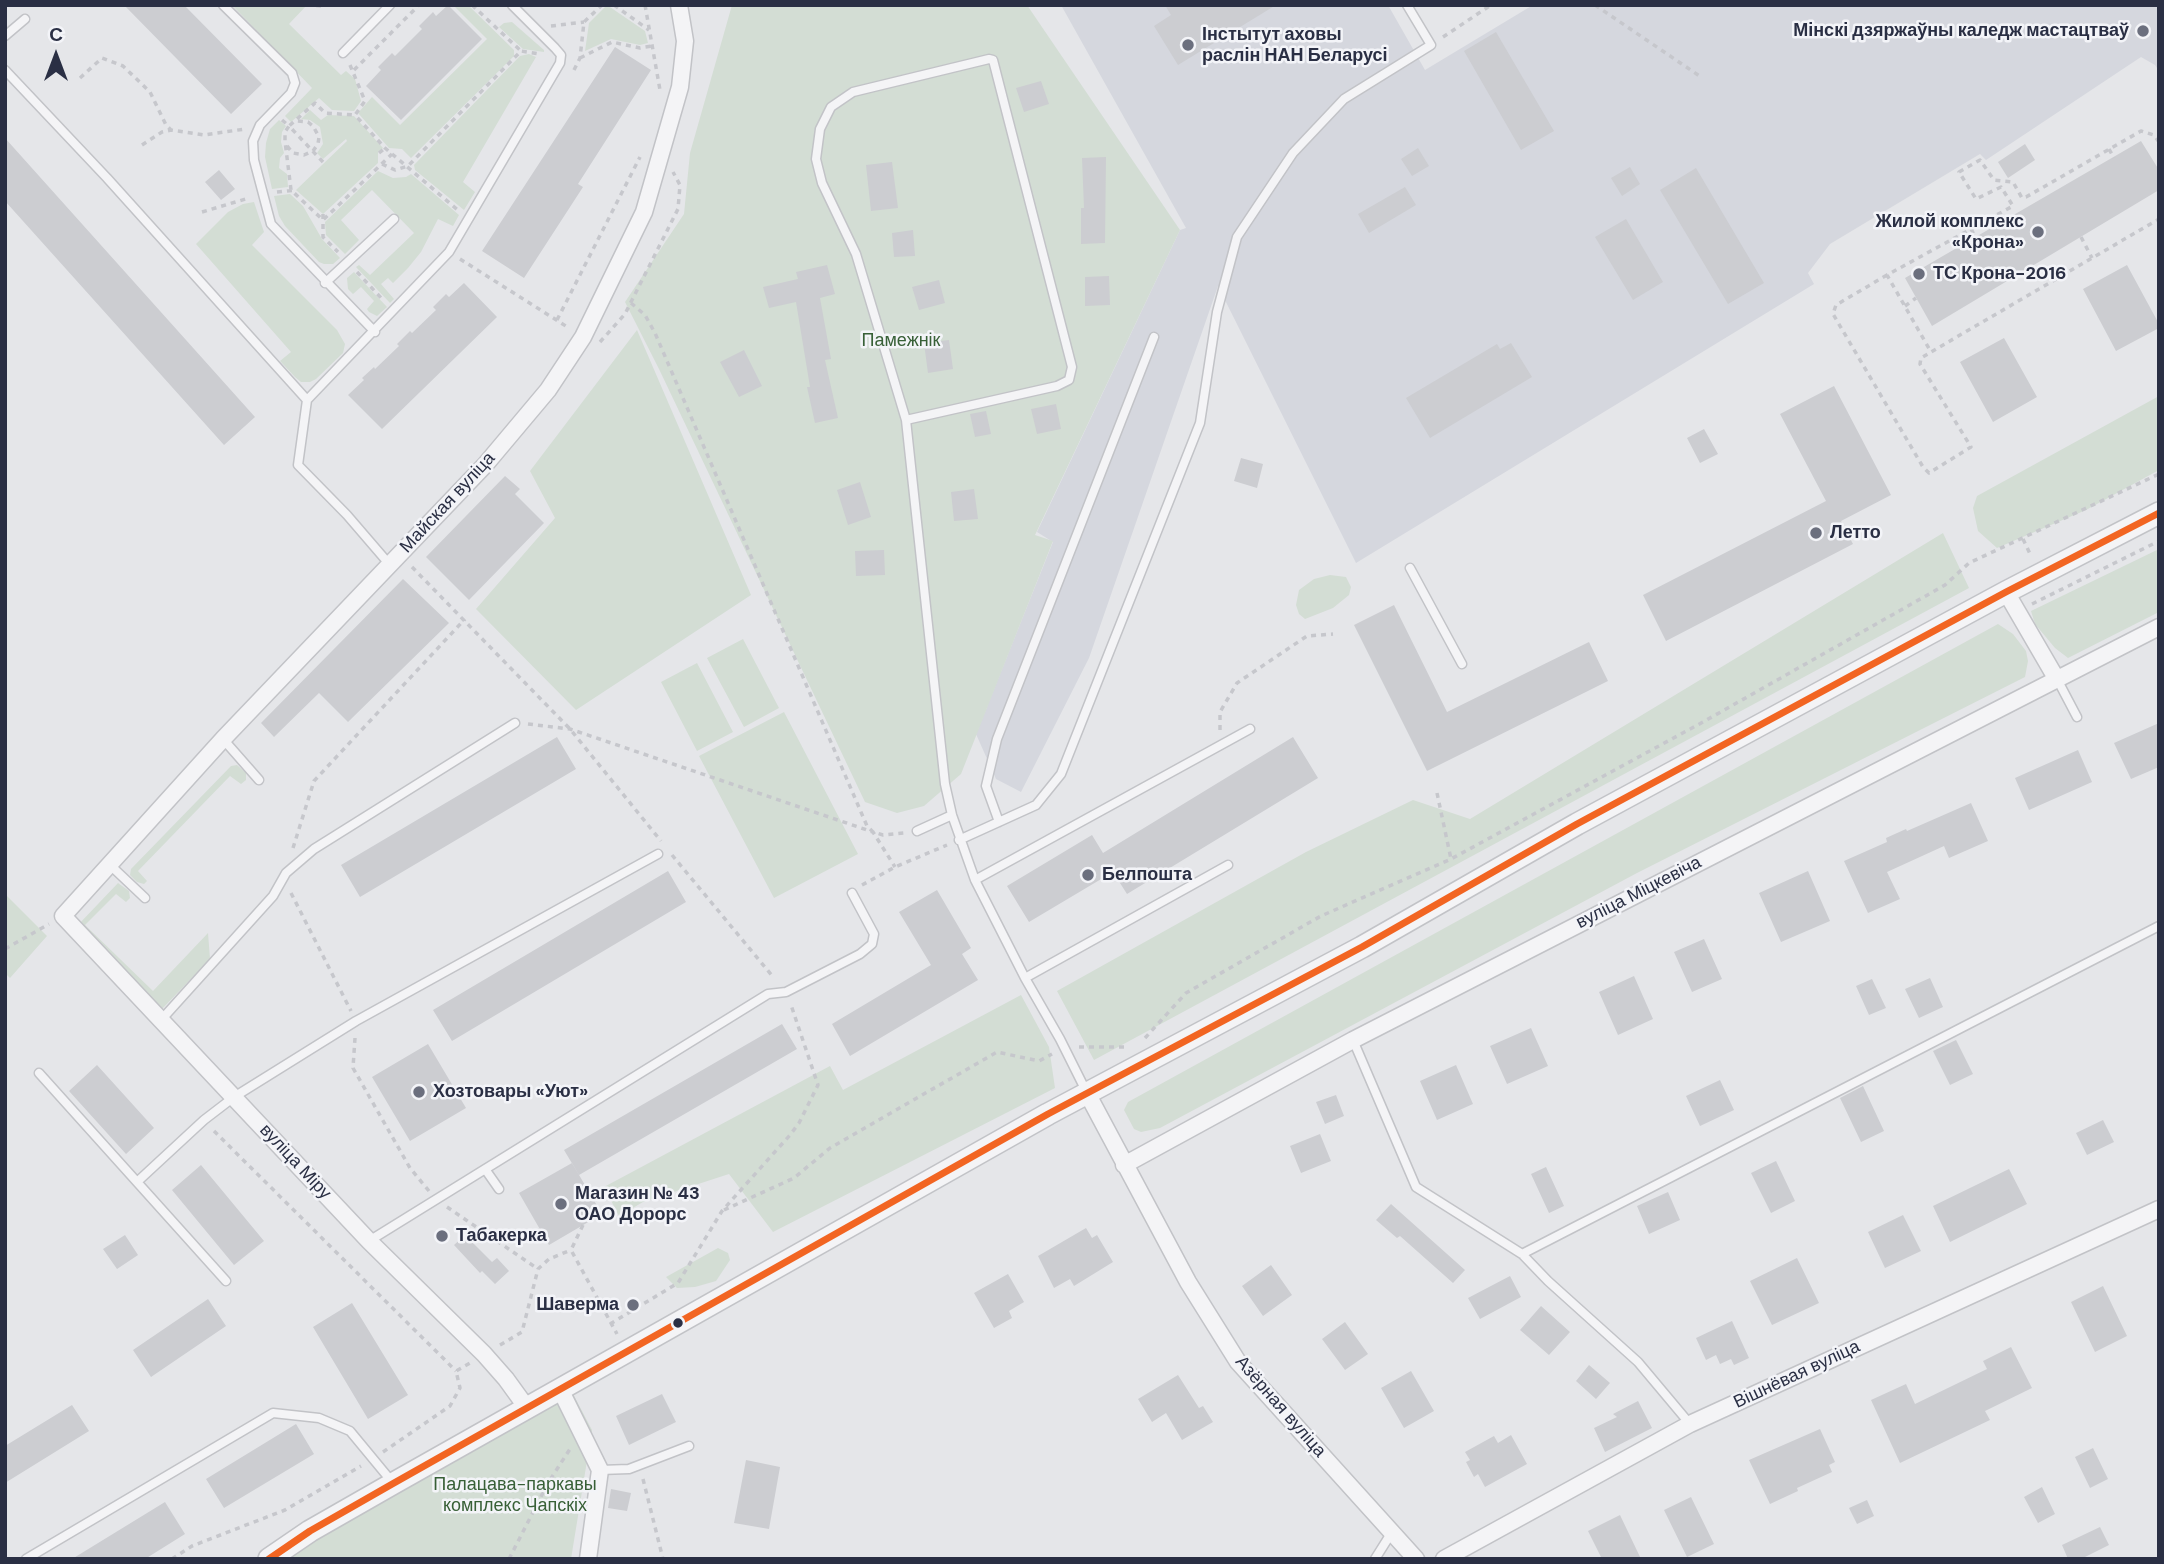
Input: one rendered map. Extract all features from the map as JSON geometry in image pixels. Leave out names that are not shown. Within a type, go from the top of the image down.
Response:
[{"type":"street","name":"Майская вуліца","points":[[63,916],[223,739],[485,465],[548,390],[583,337],[644,212],[680,87],[685,41],[680,5]]},
{"type":"street","points":[[269,1559],[310,1531],[394,1483],[1087,1093],[1143,1053],[1362,947],[1577,824],[2006,592],[2159,513]]},
{"type":"street","points":[[2006,592],[2056,678]]},
{"type":"street","name":"вуліца Міцкевіча","points":[[1124,1166],[1353,1040],[2159,627]]},
{"type":"street","name":"вуліца Міру","points":[[63,916],[369,1241],[484,1354],[527,1408]]},
{"type":"street","name":"Азёрная вуліца","points":[[1087,1093],[1188,1282],[1238,1362],[1416,1559]]},
{"type":"street","name":"Вішнёвая вуліца","points":[[1444,1559],[1690,1424],[2159,1209]]},
{"type":"street","points":[[560,1389],[600,1470],[588,1559]]},
{"type":"lane","points":[[223,5],[292,73],[295,83],[291,93],[260,125],[253,141],[254,160],[266,213],[279,234],[375,332]]},
{"type":"lane","points":[[343,53],[390,5]]},
{"type":"lane","points":[[395,560],[298,465],[307,400],[449,252],[560,63],[561,55],[512,5]]},
{"type":"lane","points":[[959,840],[1036,805],[1061,774],[1200,424],[1217,312],[1237,237],[1293,153],[1344,99],[1431,45],[1407,5]]},
{"type":"lane","points":[[5,36],[25,19]]},
{"type":"lane","points":[[906,420],[1057,386],[1069,380],[1072,367],[993,60],[989,59],[853,92],[831,107],[820,129],[816,159],[822,183],[856,254],[906,420],[945,784],[959,840],[975,880],[1087,1093]]},
{"type":"lane","points":[[5,70],[107,178],[307,400]]},
{"type":"lane","points":[[325,283],[394,219]]},
{"type":"lane","points":[[999,822],[986,786],[997,738],[1154,337]]},
{"type":"lane","points":[[1410,568],[1462,664]]},
{"type":"lane","points":[[2056,678],[2077,717]]},
{"type":"lane","points":[[162,1019],[273,896],[286,873],[314,849],[515,723]]},
{"type":"lane","points":[[975,880],[1250,729]]},
{"type":"lane","points":[[223,739],[259,780]]},
{"type":"lane","points":[[916,831],[952,815]]},
{"type":"lane","points":[[137,1182],[204,1120],[234,1097],[356,1021],[658,854]]},
{"type":"lane","points":[[109,864],[145,898]]},
{"type":"lane","points":[[1025,978],[1228,865]]},
{"type":"lane","points":[[369,1241],[768,994],[786,992],[860,954],[872,944],[874,934],[852,893]]},
{"type":"lane","points":[[1522,1254],[2159,926]]},
{"type":"lane","points":[[1353,1040],[1416,1187],[1522,1254],[1638,1362],[1690,1424]]},
{"type":"lane","points":[[39,1073],[226,1281]]},
{"type":"lane","points":[[485,1168],[499,1189]]},
{"type":"lane","points":[[26,1559],[273,1413],[319,1418],[350,1431],[394,1483]]},
{"type":"lane","points":[[600,1470],[629,1469],[689,1447]]},
{"type":"lane","points":[[1375,1559],[1392,1532]]},
{"type":"path","points":[[306,5],[322,6]]},
{"type":"path","points":[[354,70],[419,5]]},
{"type":"path","points":[[472,5],[521,51],[541,54],[575,68]]},
{"type":"path","points":[[546,26],[584,22],[602,5]]},
{"type":"path","points":[[614,5],[649,30]]},
{"type":"path","points":[[645,5],[662,100]]},
{"type":"path","points":[[1431,45],[1491,5]]},
{"type":"path","points":[[1595,5],[1701,77]]},
{"type":"path","points":[[568,80],[580,58],[584,22]]},
{"type":"path","points":[[580,58],[612,42],[640,48],[652,46]]},
{"type":"path","points":[[382,164],[395,170],[408,166],[521,51]]},
{"type":"path","points":[[343,53],[354,70],[365,101],[355,115]]},
{"type":"path","points":[[80,78],[102,58],[123,66],[150,92],[171,130]]},
{"type":"path","points":[[392,154],[323,220],[291,190],[285,132],[315,103],[325,113],[355,115],[384,148],[392,154],[408,166],[469,221]]},
{"type":"path","points":[[273,112],[323,162]]},
{"type":"path","points":[[285,141],[288,149],[298,155],[313,151],[318,144],[317,131],[308,122],[295,121]]},
{"type":"path","points":[[142,145],[162,132],[171,130],[204,135],[260,125]]},
{"type":"path","points":[[2159,142],[2154,135],[2141,131],[2022,198],[2013,182],[1994,180],[1980,160],[1959,172],[1976,199],[2001,187],[2013,206],[1836,305],[1833,314],[1929,473],[1971,447],[1920,364],[1921,358],[2159,219]]},
{"type":"path","points":[[379,153],[384,148]]},
{"type":"path","points":[[2109,149],[2114,158]]},
{"type":"path","points":[[557,320],[640,157]]},
{"type":"path","points":[[449,252],[583,337],[595,343],[603,341],[631,303],[678,209],[680,185],[675,173],[658,164]]},
{"type":"path","points":[[1987,221],[1992,228]]},
{"type":"path","points":[[1971,229],[1976,238]]},
{"type":"path","points":[[2081,237],[2092,258]]},
{"type":"path","points":[[1887,275],[1931,352]]},
{"type":"path","points":[[1905,306],[1916,298]]},
{"type":"path","points":[[631,303],[645,315],[656,333],[867,826],[895,867]]},
{"type":"path","points":[[1144,1038],[1186,993],[1321,916],[1451,859],[1703,722],[1945,585],[1969,563],[2159,474]]},
{"type":"path","points":[[2017,612],[2159,541]]},
{"type":"path","points":[[395,560],[465,619],[570,729],[786,992],[818,1085],[790,1135],[722,1211],[678,1283],[610,1324]]},
{"type":"path","points":[[465,619],[314,781],[286,873],[290,891],[356,1021],[353,1068],[410,1168],[436,1199],[538,1269]]},
{"type":"path","points":[[1220,746],[1220,712],[1237,683],[1307,636],[1333,634]]},
{"type":"path","points":[[515,723],[570,729],[883,835],[916,831]]},
{"type":"path","points":[[1437,793],[1451,859]]},
{"type":"path","points":[[852,893],[868,880],[959,840]]},
{"type":"path","points":[[5,949],[63,916]]},
{"type":"path","points":[[722,1211],[794,1178],[830,1149],[997,1052],[1039,1061],[1065,1047],[1143,1053]]},
{"type":"path","points":[[172,1559],[192,1546],[285,1510],[375,1458],[450,1406],[460,1388],[456,1371],[204,1120]]},
{"type":"path","points":[[456,1371],[522,1332],[538,1269],[549,1259],[571,1250],[583,1225]]},
{"type":"path","points":[[571,1250],[610,1324],[629,1351]]},
{"type":"path","points":[[509,1559],[548,1483],[581,1433]]},
{"type":"path","points":[[640,1465],[663,1559]]},
{"type":"shaded area","points":[[1061,5],[1388,5],[1425,70],[1533,5],[2159,5],[2159,71],[2155,65],[2141,57],[1986,160],[1980,154],[1830,244],[1808,273],[1814,284],[1356,563],[1218,286],[1089,658],[1021,792],[996,779],[976,734],[1053,542],[1037,532],[1180,230],[1186,228]]},
{"type":"green space","points":[[232,5],[307,5],[289,24],[341,75],[346,71],[355,79],[361,101],[354,111],[332,110],[319,98],[291,122],[285,116],[312,88]]},
{"type":"green space","points":[[453,5],[468,5],[514,50],[514,56],[411,158],[402,149],[389,148],[358,113],[372,97],[400,125],[487,39]]},
{"type":"green space","points":[[607,5],[645,31],[648,43],[640,45],[611,39],[585,51],[589,23]]},
{"type":"green space","name":"Памежнік","points":[[732,5],[1027,5],[1180,230],[1035,535],[1053,541],[961,774],[924,806],[897,813],[865,802],[625,302],[684,214],[690,153]]},
{"type":"green space","points":[[512,22],[544,52],[523,49],[499,27]]},
{"type":"green space","points":[[529,54],[536,57],[463,182],[475,192],[464,210],[415,170],[414,165],[520,56]]},
{"type":"green space","points":[[310,110],[321,120],[328,115],[354,116],[383,148],[378,152],[378,163],[323,214],[296,190],[347,141],[346,139],[323,159],[317,153],[323,144],[320,127],[310,120],[301,119]]},
{"type":"green space","points":[[279,120],[286,126],[282,132],[284,153],[280,158],[279,168],[287,174],[288,187],[272,189],[265,157],[266,143],[270,129]]},
{"type":"green space","points":[[378,171],[393,178],[411,174],[459,215],[453,226],[438,219],[421,252],[408,268],[393,283],[388,278],[381,284],[394,299],[390,303],[356,267],[359,265],[370,275],[414,233],[372,190],[341,220],[359,240],[345,254],[326,235],[325,222]]},
{"type":"green space","points":[[290,194],[303,206],[322,239],[340,258],[333,264],[319,262],[285,226],[279,216],[274,196]]},
{"type":"green space","points":[[254,202],[264,232],[252,245],[337,330],[345,344],[343,353],[310,382],[301,382],[280,361],[291,352],[196,244],[228,212]]},
{"type":"green space","points":[[354,272],[387,307],[377,316],[367,309],[374,301],[361,287],[353,294],[348,289],[347,278]]},
{"type":"green space","points":[[637,330],[751,595],[576,710],[476,609],[555,518],[530,471]]},
{"type":"green space","points":[[2159,396],[2159,470],[2086,510],[1997,548],[1978,531],[1973,508],[1977,496]]},
{"type":"green space","points":[[1943,533],[1969,588],[1094,1060],[1057,991],[1306,852],[1413,800],[1470,819]]},
{"type":"green space","points":[[2159,549],[2159,612],[2068,658],[2055,648],[2035,624],[2031,611]]},
{"type":"green space","points":[[1330,575],[1346,577],[1351,587],[1349,595],[1333,608],[1305,619],[1299,614],[1296,605],[1299,590],[1314,579]]},
{"type":"green space","points":[[1998,624],[2013,634],[2026,651],[2028,661],[2025,677],[1637,873],[1160,1128],[1141,1132],[1134,1129],[1124,1110],[1128,1102]]},
{"type":"green space","points":[[743,639],[779,708],[744,727],[707,658]]},
{"type":"green space","points":[[697,663],[733,732],[697,751],[661,682]]},
{"type":"green space","points":[[784,712],[858,854],[774,898],[699,756]]},
{"type":"green space","points":[[237,765],[246,773],[246,780],[241,784],[230,776],[138,871],[147,881],[144,884],[137,882],[130,875],[131,869],[231,766]]},
{"type":"green space","points":[[118,883],[129,891],[130,898],[126,902],[116,894],[85,925],[153,991],[208,933],[210,959],[162,1009],[157,1008],[78,925]]},
{"type":"green space","points":[[5,894],[47,936],[10,978],[5,973]]},
{"type":"green space","points":[[1021,995],[1049,1047],[1055,1088],[773,1232],[729,1174],[643,1202],[619,1216],[604,1187],[830,1066],[843,1090]]},
{"type":"green space","points":[[718,1248],[728,1253],[730,1260],[716,1281],[695,1287],[677,1288],[666,1277]]},
{"type":"green space","name":"Палацава-паркавы комплекс Чапскіх","points":[[571,1390],[592,1430],[571,1559],[279,1559]]},
{"type":"building","points":[[124,5],[184,5],[262,84],[231,114]]},
{"type":"building","points":[[448,5],[482,39],[401,120],[366,86],[381,70],[378,67],[392,53],[395,56],[422,29],[419,26],[433,12],[436,16]]},
{"type":"building","name":"Інстытут аховы раслін НАН Беларусі","points":[[1165,5],[1276,5],[1178,65],[1154,26],[1171,15]]},
{"type":"building","points":[[1496,32],[1554,131],[1521,150],[1464,51]]},
{"type":"building","points":[[615,47],[651,70],[578,184],[583,187],[524,278],[482,251]]},
{"type":"building","points":[[1041,81],[1049,104],[1024,112],[1016,88]]},
{"type":"building","points":[[5,138],[255,417],[224,445],[5,201]]},
{"type":"building","name":"Жилой комплекс «Крона»","points":[[2141,141],[2159,170],[2159,190],[1932,326],[1905,278]]},
{"type":"building","points":[[2025,144],[2035,160],[2008,178],[1998,162]]},
{"type":"building","points":[[1418,148],[1429,166],[1412,176],[1401,159]]},
{"type":"building","points":[[1106,157],[1105,243],[1081,244],[1081,208],[1084,208],[1082,158]]},
{"type":"building","points":[[892,162],[898,208],[871,211],[866,165]]},
{"type":"building","points":[[1630,167],[1640,184],[1622,196],[1611,178]]},
{"type":"building","points":[[1696,168],[1764,283],[1728,304],[1660,190]]},
{"type":"building","points":[[219,170],[235,189],[221,200],[205,182]]},
{"type":"building","points":[[1405,187],[1416,205],[1369,233],[1358,214]]},
{"type":"building","points":[[1626,219],[1663,282],[1633,300],[1595,237]]},
{"type":"building","points":[[913,230],[915,256],[894,257],[892,233]]},
{"type":"building","points":[[827,265],[835,294],[820,298],[831,359],[825,360],[838,418],[815,423],[807,387],[810,387],[796,302],[769,308],[763,287],[798,279],[796,272]]},
{"type":"building","points":[[2127,265],[2159,328],[2116,351],[2083,289]]},
{"type":"building","points":[[1109,276],[1110,305],[1085,306],[1085,277]]},
{"type":"building","points":[[939,280],[945,303],[919,310],[912,287]]},
{"type":"building","points":[[464,283],[497,317],[382,429],[348,395],[364,380],[362,378],[399,346],[397,344],[410,331],[412,333],[436,310],[433,307],[446,294],[449,297]]},
{"type":"building","points":[[2004,338],[2037,397],[1993,422],[1960,362]]},
{"type":"building","points":[[949,340],[953,369],[928,373],[924,343]]},
{"type":"building","points":[[1511,343],[1532,377],[1430,438],[1406,398],[1497,344],[1500,349]]},
{"type":"building","points":[[744,350],[762,386],[739,397],[720,362]]},
{"type":"building","points":[[1834,386],[1891,495],[1841,521],[1853,544],[1666,641],[1643,595],[1826,501],[1780,414]]},
{"type":"building","points":[[1056,404],[1061,429],[1037,434],[1031,409]]},
{"type":"building","points":[[986,411],[991,434],[975,437],[970,414]]},
{"type":"building","points":[[1704,429],[1718,454],[1700,463],[1687,438]]},
{"type":"building","points":[[1241,458],[1263,464],[1257,488],[1234,481]]},
{"type":"building","points":[[505,476],[520,489],[515,494],[544,523],[469,600],[426,557]]},
{"type":"building","points":[[860,482],[871,517],[848,525],[837,490]]},
{"type":"building","points":[[974,489],[978,519],[954,521],[951,492]]},
{"type":"building","points":[[884,550],[885,575],[856,576],[855,551]]},
{"type":"building","points":[[403,579],[449,623],[348,722],[319,693],[274,737],[261,723]]},
{"type":"building","points":[[1394,605],[1447,712],[1589,642],[1608,681],[1427,771],[1354,625]]},
{"type":"building","points":[[2159,723],[2159,767],[2131,779],[2114,743]]},
{"type":"building","points":[[557,737],[576,769],[360,897],[341,865]]},
{"type":"building","points":[[1293,737],[1318,778],[1127,894],[1113,872],[1029,922],[1007,886],[1092,835],[1103,853]]},
{"type":"building","points":[[2078,750],[2092,782],[2029,810],[2015,778]]},
{"type":"building","points":[[1971,803],[1988,841],[1949,858],[1944,846],[1887,872],[1900,899],[1868,913],[1844,861],[1887,842],[1886,838]]},
{"type":"building","points":[[668,871],[686,902],[452,1041],[433,1010]]},
{"type":"building","points":[[1808,871],[1830,921],[1781,942],[1759,893]]},
{"type":"building","points":[[937,890],[971,948],[962,954],[978,980],[850,1056],[832,1024],[931,965],[899,912]]},
{"type":"building","points":[[1704,939],[1722,979],[1692,992],[1674,952]]},
{"type":"building","points":[[1634,976],[1653,1019],[1618,1035],[1599,992]]},
{"type":"building","points":[[1930,978],[1943,1007],[1919,1018],[1905,989]]},
{"type":"building","points":[[1872,979],[1886,1008],[1869,1015],[1856,986]]},
{"type":"building","points":[[782,1024],[797,1049],[579,1175],[564,1150]]},
{"type":"building","points":[[1531,1028],[1548,1066],[1507,1084],[1490,1046]]},
{"type":"building","points":[[1956,1040],[1973,1074],[1950,1085],[1933,1051]]},
{"type":"building","name":"Хозтовары «Уют»","points":[[428,1044],[466,1108],[410,1141],[372,1077]]},
{"type":"building","points":[[97,1065],[154,1128],[126,1154],[69,1091]]},
{"type":"building","points":[[1456,1065],[1473,1104],[1437,1120],[1420,1081]]},
{"type":"building","points":[[1720,1080],[1734,1110],[1700,1126],[1686,1096]]},
{"type":"building","points":[[1863,1086],[1884,1131],[1861,1142],[1840,1098]]},
{"type":"building","points":[[1336,1095],[1344,1116],[1325,1124],[1316,1102]]},
{"type":"building","points":[[2103,1120],[2114,1142],[2087,1155],[2076,1133]]},
{"type":"building","points":[[1320,1134],[1331,1161],[1301,1173],[1290,1146]]},
{"type":"building","points":[[1776,1161],[1795,1201],[1771,1213],[1751,1173]]},
{"type":"building","name":"Магазин № 43 ОАО Дорорс","points":[[572,1163],[602,1214],[549,1245],[519,1193]]},
{"type":"building","points":[[201,1165],[264,1241],[234,1265],[172,1190]]},
{"type":"building","points":[[1546,1167],[1564,1206],[1549,1213],[1531,1174]]},
{"type":"building","points":[[2009,1169],[2027,1204],[1950,1242],[1933,1206]]},
{"type":"building","points":[[1668,1192],[1680,1220],[1649,1234],[1637,1206]]},
{"type":"building","points":[[1391,1204],[1465,1270],[1453,1283],[1400,1236],[1397,1238],[1376,1220]]},
{"type":"building","points":[[1903,1215],[1921,1251],[1885,1268],[1868,1232]]},
{"type":"building","points":[[1086,1228],[1092,1238],[1097,1235],[1113,1262],[1074,1286],[1070,1279],[1054,1288],[1038,1256]]},
{"type":"building","points":[[125,1235],[138,1255],[117,1269],[103,1249]]},
{"type":"building","points":[[465,1235],[492,1262],[497,1258],[509,1271],[495,1284],[482,1271],[480,1273],[454,1245]]},
{"type":"building","points":[[1797,1258],[1819,1303],[1772,1325],[1750,1281]]},
{"type":"building","points":[[1271,1265],[1292,1295],[1263,1316],[1242,1286]]},
{"type":"building","points":[[1008,1274],[1024,1302],[1009,1311],[1012,1318],[994,1328],[974,1293]]},
{"type":"building","points":[[1510,1276],[1521,1297],[1480,1319],[1468,1298]]},
{"type":"building","points":[[2103,1286],[2127,1336],[2095,1352],[2071,1302]]},
{"type":"building","points":[[208,1299],[226,1326],[151,1377],[133,1350]]},
{"type":"building","points":[[352,1303],[408,1395],[368,1419],[313,1327]]},
{"type":"building","points":[[1541,1306],[1570,1332],[1549,1355],[1520,1330]]},
{"type":"building","points":[[1732,1321],[1749,1358],[1734,1365],[1731,1359],[1720,1364],[1716,1355],[1706,1360],[1696,1338]]},
{"type":"building","points":[[1345,1322],[1368,1354],[1345,1370],[1322,1339]]},
{"type":"building","points":[[2011,1347],[2032,1388],[1985,1411],[1990,1420],[1900,1463],[1871,1400],[1906,1384],[1915,1404],[1987,1369],[1983,1361]]},
{"type":"building","points":[[1589,1365],[1610,1383],[1596,1399],[1576,1381]]},
{"type":"building","points":[[1411,1371],[1434,1411],[1404,1428],[1381,1388]]},
{"type":"building","points":[[1178,1375],[1199,1408],[1203,1406],[1213,1422],[1182,1440],[1166,1413],[1152,1422],[1138,1399]]},
{"type":"building","points":[[662,1394],[676,1422],[629,1445],[616,1416]]},
{"type":"building","points":[[1638,1401],[1652,1428],[1605,1452],[1594,1428],[1617,1417],[1613,1414]]},
{"type":"building","points":[[72,1405],[89,1431],[5,1483],[5,1446]]},
{"type":"building","points":[[296,1424],[314,1454],[224,1508],[206,1479]]},
{"type":"building","points":[[1820,1429],[1835,1462],[1829,1465],[1832,1472],[1770,1504],[1749,1460]]},
{"type":"building","points":[[1511,1435],[1527,1464],[1485,1487],[1478,1474],[1474,1477],[1466,1462],[1470,1460],[1465,1452],[1494,1436],[1498,1443]]},
{"type":"building","points":[[2093,1448],[2108,1479],[2090,1488],[2075,1457]]},
{"type":"building","points":[[746,1460],[780,1467],[769,1529],[734,1523]]},
{"type":"building","points":[[2042,1487],[2055,1514],[2038,1523],[2024,1497]]},
{"type":"building","points":[[611,1489],[631,1493],[627,1511],[608,1508]]},
{"type":"building","points":[[1691,1497],[1714,1544],[1687,1557],[1664,1510]]},
{"type":"building","points":[[1867,1500],[1874,1516],[1857,1524],[1849,1508]]},
{"type":"building","points":[[165,1502],[185,1534],[145,1559],[72,1559]]},
{"type":"building","points":[[1620,1515],[1641,1559],[1602,1559],[1588,1531]]},
{"type":"building","points":[[2100,1527],[2109,1545],[2081,1559],[2068,1559],[2062,1545]]},
{"type":"transit line","points":[[269,1559],[310,1531],[394,1483],[1048,1114],[1362,947],[1577,824],[2006,592],[2159,513]]},
{"type":"place","name":"Мінскі дзяржаўны каледж мастацтваў","points":[[2143,31]]},
{"type":"place","name":"Інстытут аховы раслін НАН Беларусі","points":[[1188,45]]},
{"type":"place","name":"Жилой комплекс «Крона»","points":[[2038,232]]},
{"type":"place","name":"ТС Крона-2016","points":[[1919,274]]},
{"type":"place","name":"Летто","points":[[1816,533]]},
{"type":"place","name":"Белпошта","points":[[1088,875]]},
{"type":"place","name":"Хозтовары «Уют»","points":[[419,1092]]},
{"type":"place","name":"Магазин № 43 ОАО Дорорс","points":[[561,1204]]},
{"type":"place","name":"Табакерка","points":[[442,1236]]},
{"type":"place","name":"Шаверма","points":[[633,1305]]}]
